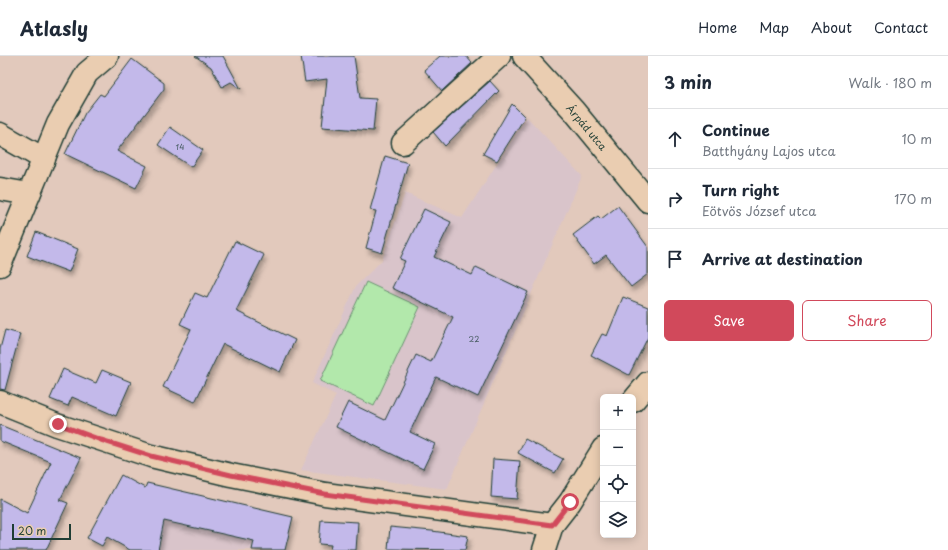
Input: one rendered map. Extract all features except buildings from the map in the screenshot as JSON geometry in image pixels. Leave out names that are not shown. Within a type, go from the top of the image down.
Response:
[{"type":"street","points":[[0,265],[58,124],[87,73],[107,56]]},
{"type":"street","points":[[403,143],[498,56]]},
{"type":"street","name":"Árpád utca","points":[[524,56],[574,111],[648,201]]},
{"type":"street","points":[[0,134],[44,160]]},
{"type":"street","points":[[0,189],[29,194]]},
{"type":"street","points":[[636,397],[648,383]]},
{"type":"street","points":[[0,402],[79,432],[151,456],[231,475],[325,494],[552,525]]},
{"type":"street","points":[[544,550],[552,525],[570,502],[600,453]]},
{"type":"shaded area","points":[[527,117],[582,176],[447,489],[301,470],[336,395],[312,383],[356,286],[382,260],[405,193],[462,218]]},
{"type":"shaded area","points":[[147,483],[293,517],[285,550],[129,550]]},
{"type":"green space","points":[[366,282],[420,307],[374,406],[320,381]]},
{"type":"route","points":[[58,424],[151,456],[231,475],[325,494],[552,525],[570,502]]}]
